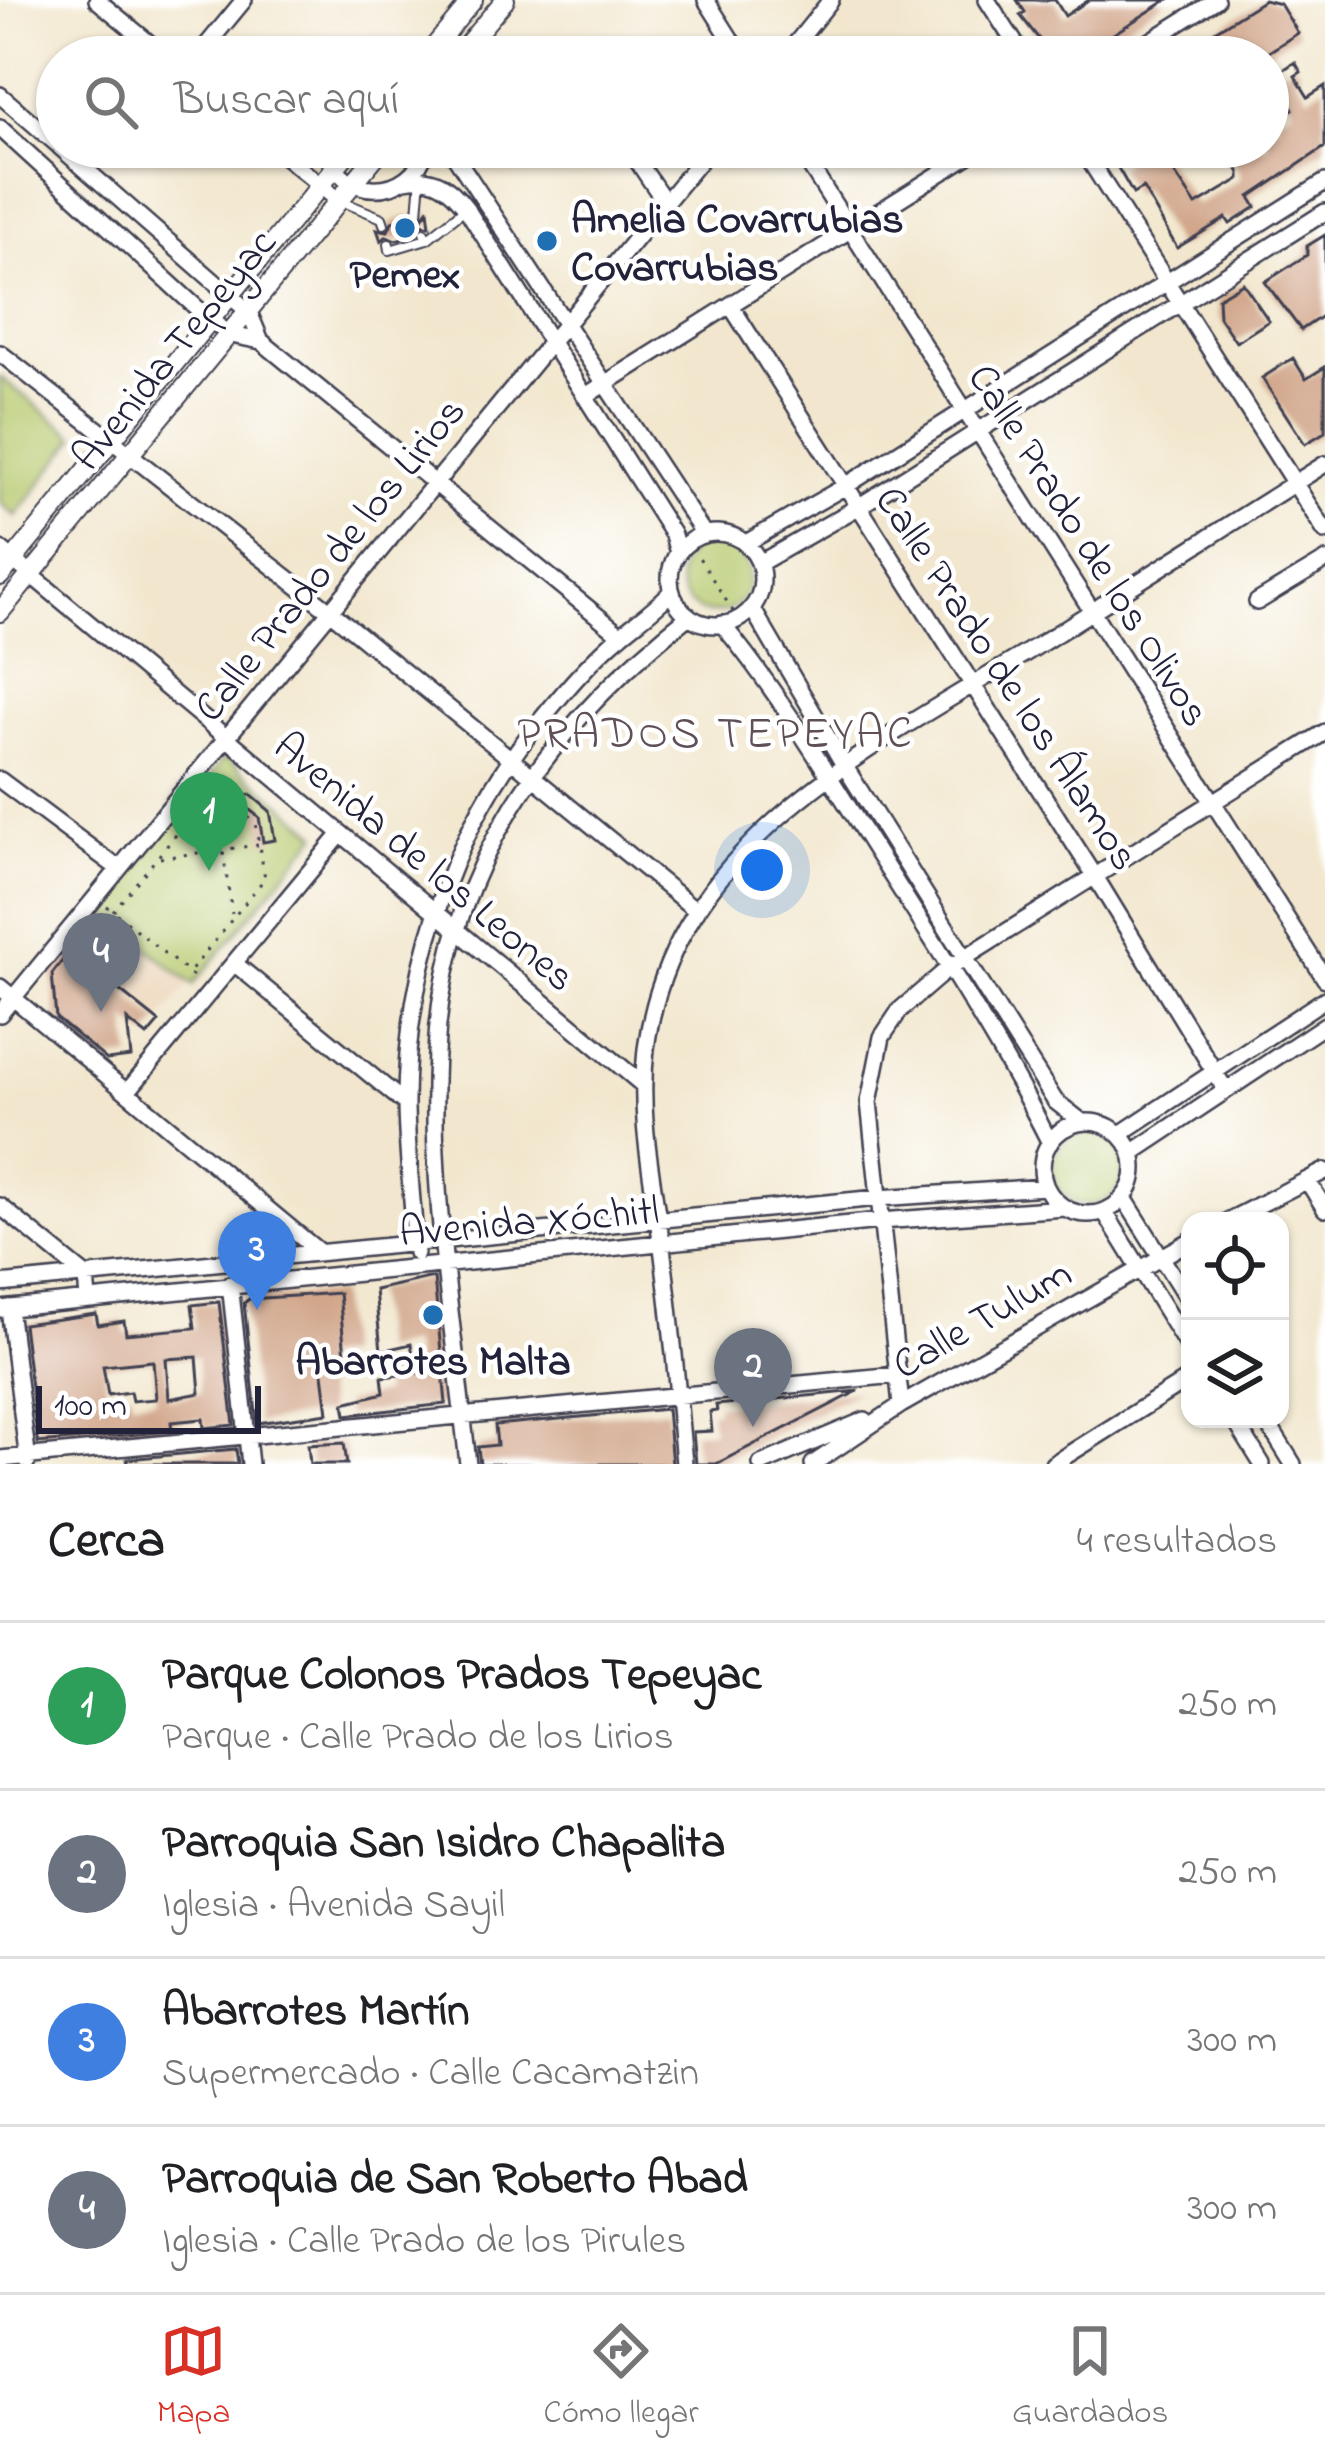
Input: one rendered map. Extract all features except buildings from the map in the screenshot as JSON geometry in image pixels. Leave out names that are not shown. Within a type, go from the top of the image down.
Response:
[{"type":"street","points":[[97,0],[141,36]]},
{"type":"street","points":[[214,36],[244,0]]},
{"type":"street","points":[[443,36],[473,0]]},
{"type":"street","points":[[475,36],[505,0]]},
{"type":"street","points":[[706,0],[729,36]]},
{"type":"street","points":[[802,36],[831,0]]},
{"type":"street","points":[[987,0],[1010,36]]},
{"type":"street","points":[[1159,36],[1216,0]]},
{"type":"street","points":[[0,95],[36,127]]},
{"type":"street","points":[[0,128],[36,161]]},
{"type":"street","points":[[44,168],[210,320],[231,335],[261,341],[620,635]]},
{"type":"street","points":[[83,168],[249,312],[261,341]]},
{"type":"street","points":[[304,168],[339,201]]},
{"type":"street","name":"Avenida Tepeyac","points":[[0,612],[365,168]]},
{"type":"street","points":[[413,179],[418,168]]},
{"type":"street","points":[[463,168],[605,383],[690,543]]},
{"type":"street","points":[[642,168],[665,202]]},
{"type":"street","name":"Calle Prado de los Lirios","points":[[0,1014],[7,993],[96,897],[693,168]]},
{"type":"street","name":"Calle Prado de los Olivos","points":[[812,168],[1325,979]]},
{"type":"street","points":[[587,394],[949,168]]},
{"type":"street","points":[[1094,168],[1325,531]]},
{"type":"street","points":[[334,169],[352,184],[380,189],[413,179],[452,189],[553,340],[673,535],[690,543]]},
{"type":"street","name":"Avenida Tepeyac","points":[[4,562],[112,440],[334,169]]},
{"type":"street","points":[[746,543],[844,487],[1325,182]]},
{"type":"street","points":[[760,563],[858,507],[1325,212]]},
{"type":"street","name":"Calle Prado de los Álamos","points":[[731,306],[1225,1088]]},
{"type":"street","points":[[0,353],[331,612],[697,911]]},
{"type":"street","points":[[684,1464],[662,1242],[643,1124],[643,1085],[657,1002],[680,938],[697,911],[747,845],[828,775],[1325,464]]},
{"type":"street","points":[[722,533],[746,543],[760,563],[762,586],[737,617],[704,623],[689,616],[671,592],[670,572],[690,543],[722,533]]},
{"type":"street","points":[[1257,602],[1325,561]]},
{"type":"street","name":"Avenida de los Leones","points":[[4,562],[30,576],[643,1085]]},
{"type":"street","points":[[418,1265],[406,1104],[416,996],[436,916],[461,849],[510,761],[559,700],[620,635],[671,592]]},
{"type":"street","points":[[468,1464],[435,1126],[436,1051],[456,932],[484,861],[555,743],[611,681],[689,616]]},
{"type":"street","points":[[737,617],[844,765],[957,963],[1050,1143]]},
{"type":"street","points":[[737,617],[748,657],[828,775],[1055,1102],[1082,1122]]},
{"type":"street","points":[[761,1464],[902,1405],[869,1102],[883,1036],[900,1010],[957,963],[1325,732]]},
{"type":"street","points":[[0,780],[119,869]]},
{"type":"street","points":[[127,1092],[340,836]]},
{"type":"street","points":[[234,963],[406,1104]]},
{"type":"street","points":[[7,993],[319,1251]]},
{"type":"street","points":[[1120,1134],[1325,999]]},
{"type":"street","points":[[1132,1153],[1325,1025]]},
{"type":"street","points":[[1082,1122],[1106,1125],[1120,1134],[1132,1153],[1134,1172],[1124,1198],[1104,1211],[1088,1214],[1065,1208],[1046,1186],[1042,1169],[1050,1143],[1064,1129],[1082,1122]]},
{"type":"street","points":[[1245,1212],[1325,1171]]},
{"type":"street","points":[[1307,1180],[1325,1209]]},
{"type":"street","name":"Avenida Xóchitl","points":[[0,1284],[878,1198],[1046,1186]]},
{"type":"street","points":[[1124,1198],[1181,1289]]},
{"type":"street","points":[[0,1206],[86,1276],[88,1299]]},
{"type":"street","name":"Avenida Xóchitl","points":[[5,1309],[447,1262],[1065,1208]]},
{"type":"street","points":[[1104,1211],[1181,1336]]},
{"type":"street","name":"Calle Tulum","points":[[814,1464],[902,1405],[1181,1246]]},
{"type":"street","points":[[230,1284],[250,1464]]},
{"type":"street","points":[[5,1309],[27,1460]]},
{"type":"street","points":[[0,1459],[897,1375]]},
{"type":"street","points":[[1053,1464],[1181,1384]]},
{"type":"street","points":[[1240,1428],[1262,1464]]},
{"type":"street","points":[[1270,1428],[1293,1464]]},
{"type":"lane","points":[[413,179],[418,213]]},
{"type":"lane","points":[[339,201],[382,218],[383,224]]},
{"type":"lane","points":[[389,244],[391,250],[426,236],[466,208]]},
{"type":"path","points":[[690,543],[737,617]]},
{"type":"path","points":[[113,911],[189,819],[242,812],[255,823],[265,878],[189,973]]},
{"type":"path","points":[[218,815],[233,918]]},
{"type":"path","points":[[156,858],[260,845]]},
{"type":"path","points":[[96,897],[211,991]]},
{"type":"shaded area","points":[[103,911],[191,981],[159,1022],[70,951]]},
{"type":"green space","points":[[0,377],[76,437],[16,516],[0,503]]},
{"type":"green space","points":[[714,543],[739,553],[749,578],[739,603],[714,613],[689,603],[679,578],[689,553]]},
{"type":"green space","points":[[225,757],[318,834],[193,985],[100,909]]},
{"type":"green space","points":[[1088,1133],[1113,1144],[1124,1169],[1113,1194],[1088,1205],[1063,1194],[1052,1169],[1063,1144]]},
{"type":"place","name":"Pemex","points":[[405,228]]},
{"type":"place","name":"Amelia Covarrubias Covarrubias","points":[[547,241]]},
{"type":"place","name":"Parque Colonos Prados Tepeyac","points":[[209,871]]},
{"type":"place","name":"Parroquia de San Roberto Abad","points":[[101,1012]]},
{"type":"place","name":"Abarrotes Martín","points":[[257,1310]]},
{"type":"place","name":"Abarrotes Malta","points":[[433,1315]]},
{"type":"place","name":"Parroquia San Isidro Chapalita","points":[[753,1427]]},
{"type":"district","name":"PRADOS TEPEYAC","points":[[716,731]]}]
